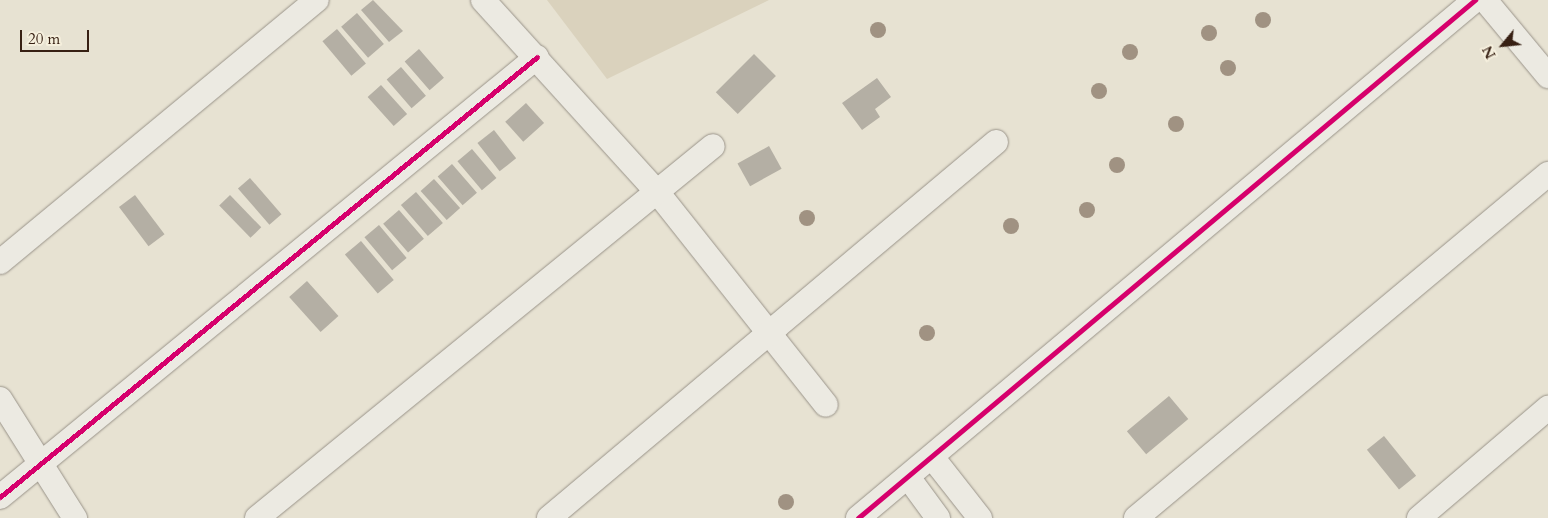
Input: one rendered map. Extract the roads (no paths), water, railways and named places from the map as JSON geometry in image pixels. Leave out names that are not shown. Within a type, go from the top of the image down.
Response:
[{"type":"street","points":[[0,262],[317,0]]},
{"type":"street","points":[[483,0],[537,57],[658,193],[768,335],[826,404]]},
{"type":"street","points":[[858,518],[1475,0]]},
{"type":"street","points":[[1485,0],[1548,76]]},
{"type":"street","points":[[0,497],[537,57]]},
{"type":"street","points":[[549,518],[996,142]]},
{"type":"street","points":[[257,518],[658,193],[713,146]]},
{"type":"street","points":[[1136,518],[1548,174]]},
{"type":"street","points":[[0,399],[75,518]]},
{"type":"street","points":[[1419,518],[1548,408]]},
{"type":"street","points":[[932,457],[980,518]]},
{"type":"street","points":[[908,477],[938,518]]}]
